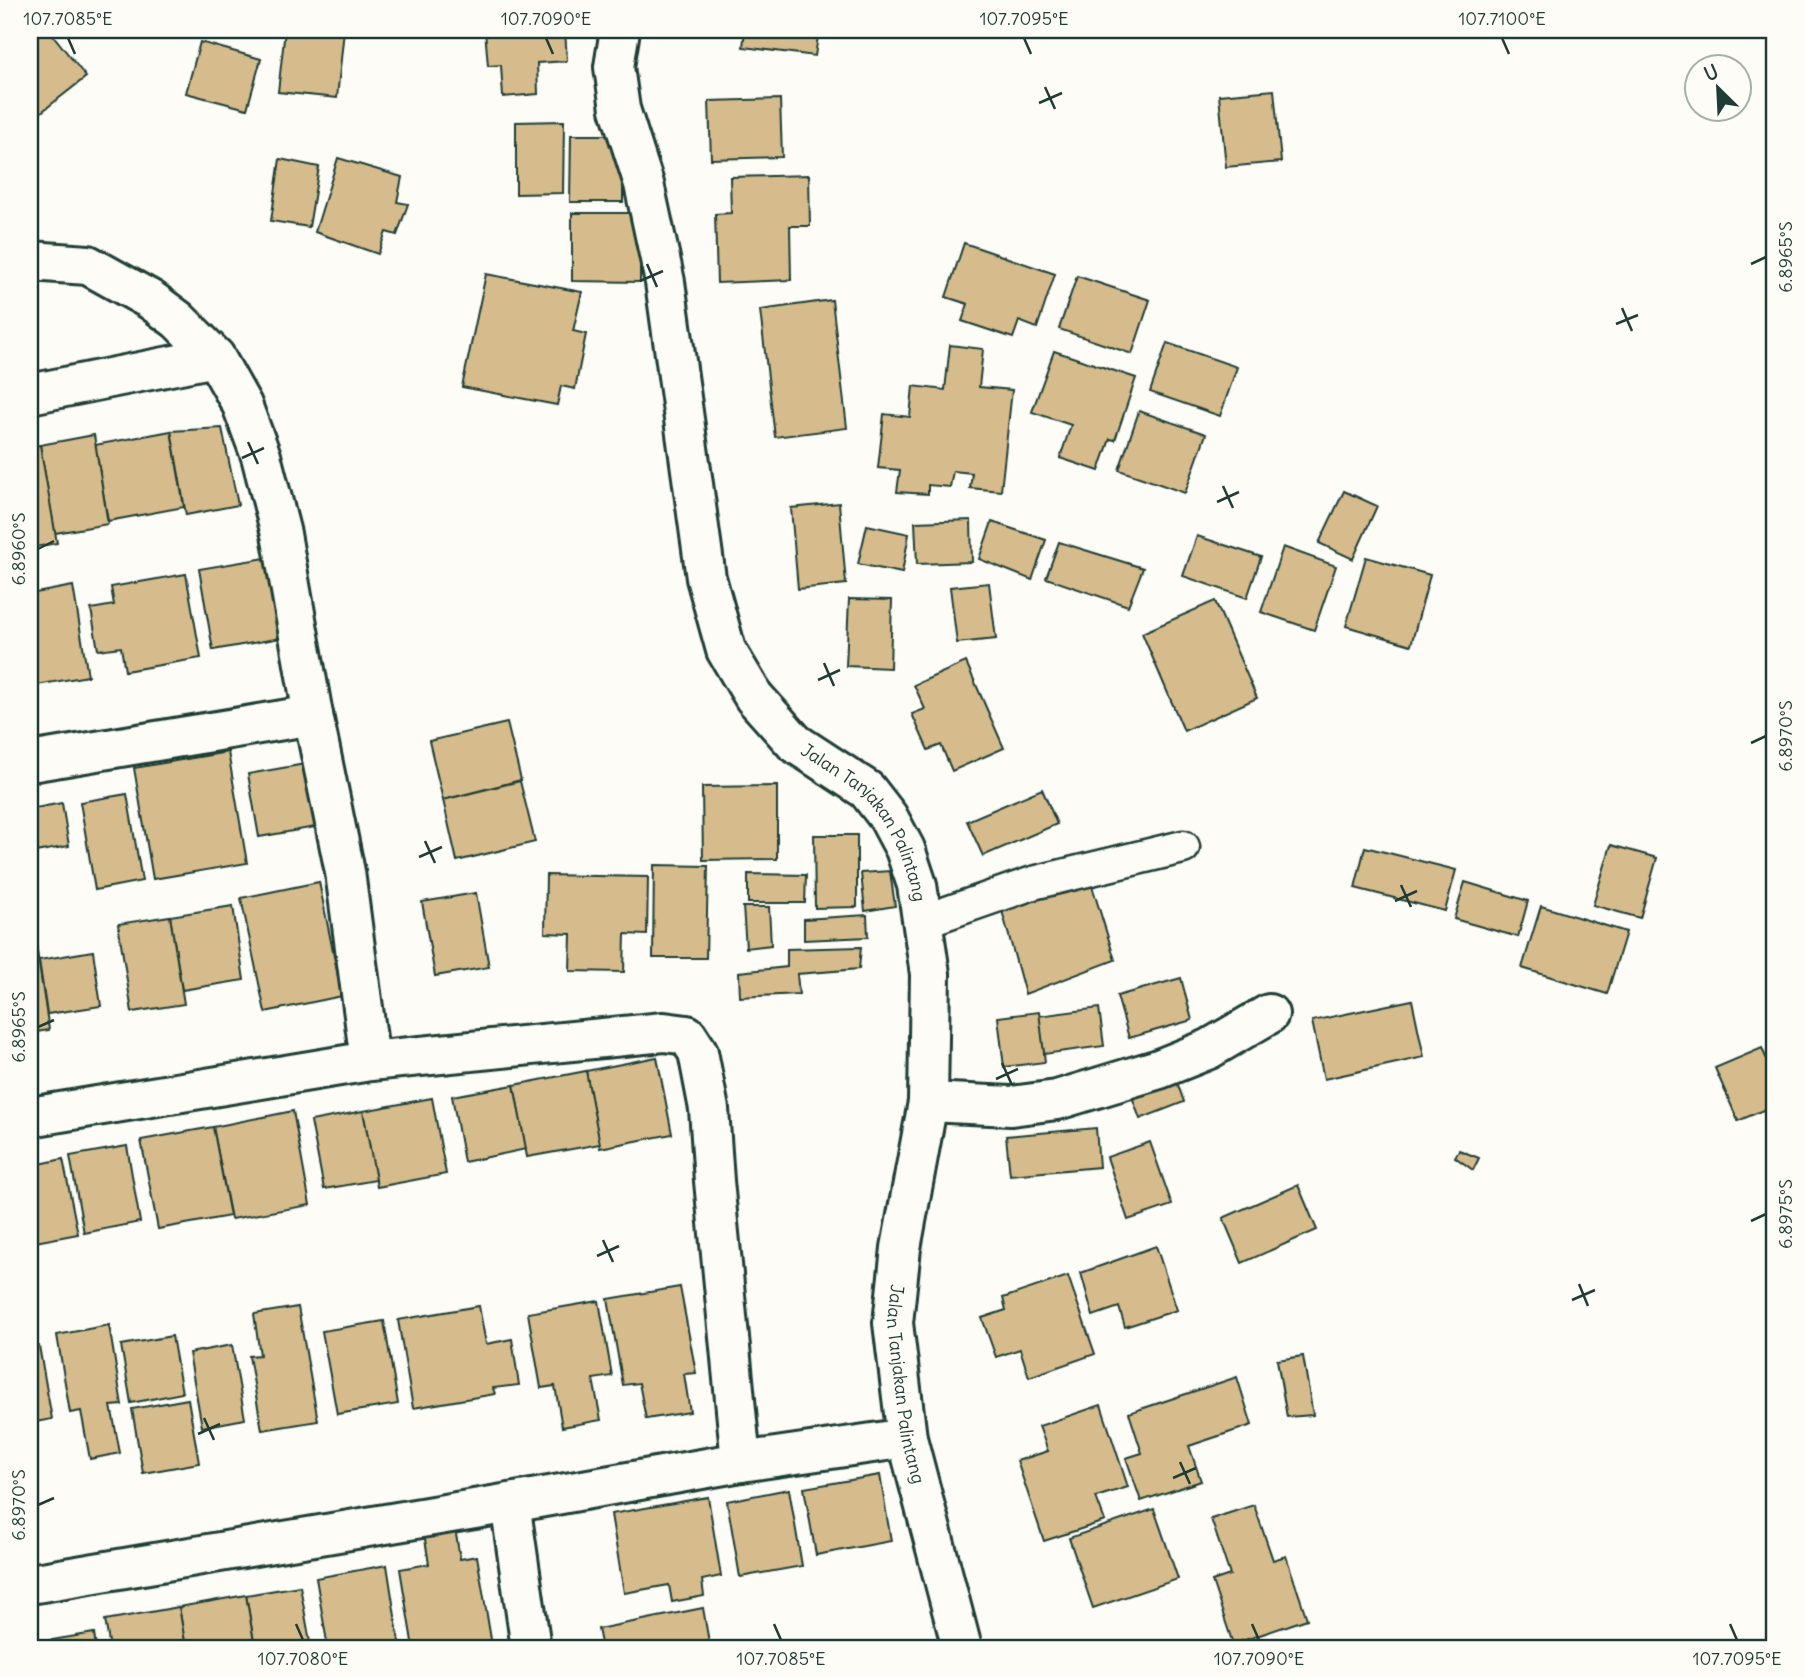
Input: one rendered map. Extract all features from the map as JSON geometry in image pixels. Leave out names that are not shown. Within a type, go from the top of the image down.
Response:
[{"type":"street","name":"Jalan Tanjakan Palintang","points":[[620,30],[614,67],[620,109],[644,184],[665,282],[706,578],[726,650],[754,698],[795,743],[867,790],[888,817],[905,849],[917,885],[930,974],[928,1102],[901,1248],[893,1323],[908,1438],[962,1648]]},
{"type":"street","points":[[30,261],[88,265],[151,300],[178,320],[215,357],[242,405],[261,456],[281,534],[313,715],[345,872],[370,1061]]},
{"type":"street","points":[[30,394],[215,357]]},
{"type":"street","points":[[30,762],[313,715]]},
{"type":"street","points":[[928,1102],[1011,1106],[1057,1100],[1171,1064],[1209,1049],[1269,1014]]},
{"type":"street","points":[[30,1118],[370,1061],[664,1032],[687,1035],[698,1052],[709,1109],[741,1462]]},
{"type":"street","points":[[30,1584],[741,1462],[908,1438]]},
{"type":"street","points":[[510,1503],[531,1648]]},
{"type":"lane","points":[[923,920],[1033,883],[1183,847]]},
{"type":"building","points":[[44,30],[49,30],[86,77],[30,121],[30,41]]},
{"type":"building","points":[[285,30],[344,30],[337,98],[278,92]]},
{"type":"building","points":[[485,30],[565,30],[567,61],[537,63],[538,94],[503,97],[501,65],[488,66]]},
{"type":"building","points":[[745,30],[819,30],[815,56],[743,47]]},
{"type":"building","points":[[200,42],[261,59],[247,109],[186,93]]},
{"type":"building","points":[[1274,90],[1281,162],[1226,167],[1219,95]]},
{"type":"building","points":[[780,99],[782,157],[711,159],[709,101]]},
{"type":"building","points":[[564,121],[563,193],[516,194],[516,122]]},
{"type":"building","points":[[571,135],[623,135],[623,202],[570,202]]},
{"type":"building","points":[[338,158],[402,177],[397,202],[408,204],[397,235],[386,232],[378,254],[315,232]]},
{"type":"building","points":[[280,159],[319,167],[309,227],[271,221]]},
{"type":"building","points":[[809,175],[810,226],[790,226],[791,280],[717,283],[715,214],[731,213],[730,177]]},
{"type":"building","points":[[572,213],[640,213],[640,282],[572,281]]},
{"type":"building","points":[[964,243],[1055,274],[1037,328],[1019,321],[1013,338],[962,321],[968,304],[946,297]]},
{"type":"building","points":[[486,274],[582,292],[573,331],[586,334],[575,389],[561,386],[557,405],[462,387]]},
{"type":"building","points":[[1077,276],[1150,300],[1132,354],[1059,329]]},
{"type":"building","points":[[832,300],[847,428],[775,437],[760,310]]},
{"type":"building","points":[[1167,343],[1237,367],[1220,416],[1150,392]]},
{"type":"building","points":[[950,345],[983,349],[979,387],[1012,390],[1001,491],[970,488],[972,473],[953,471],[950,487],[928,485],[928,494],[897,492],[900,470],[878,468],[884,414],[910,417],[913,386],[945,390]]},
{"type":"building","points":[[1054,351],[1136,378],[1115,440],[1110,439],[1099,471],[1060,458],[1071,425],[1032,412]]},
{"type":"building","points":[[1139,411],[1206,434],[1185,493],[1119,470]]},
{"type":"building","points":[[222,428],[238,505],[186,515],[171,431]]},
{"type":"building","points":[[171,431],[184,507],[108,521],[95,445]]},
{"type":"building","points":[[94,435],[108,524],[55,533],[40,445]]},
{"type":"building","points":[[40,445],[57,543],[30,548],[30,446]]},
{"type":"building","points":[[1344,491],[1377,506],[1353,559],[1319,543]]},
{"type":"building","points":[[839,503],[846,584],[798,589],[791,508]]},
{"type":"building","points":[[971,520],[972,562],[917,564],[915,522]]},
{"type":"building","points":[[992,522],[1046,540],[1032,580],[979,559]]},
{"type":"building","points":[[867,525],[909,534],[902,573],[858,564]]},
{"type":"building","points":[[1197,536],[1261,557],[1247,598],[1183,576]]},
{"type":"building","points":[[1059,542],[1143,568],[1128,606],[1046,578]]},
{"type":"building","points":[[1283,547],[1336,566],[1314,630],[1261,612]]},
{"type":"building","points":[[278,556],[292,636],[213,650],[199,569]]},
{"type":"building","points":[[1366,557],[1430,575],[1411,645],[1346,626]]},
{"type":"building","points":[[186,574],[201,658],[125,671],[121,647],[98,650],[91,609],[114,605],[111,587]]},
{"type":"building","points":[[989,583],[996,639],[957,643],[950,587]]},
{"type":"building","points":[[73,586],[88,676],[31,686],[30,594]]},
{"type":"building","points":[[849,599],[892,600],[890,668],[846,666]]},
{"type":"building","points":[[1215,601],[1257,698],[1184,731],[1142,633]]},
{"type":"building","points":[[966,662],[1004,748],[952,771],[941,745],[928,750],[912,714],[925,709],[914,685]]},
{"type":"building","points":[[507,723],[521,780],[443,800],[429,741]]},
{"type":"building","points":[[228,752],[247,863],[153,879],[134,768]]},
{"type":"building","points":[[311,763],[321,826],[259,837],[248,774]]},
{"type":"building","points":[[520,781],[535,842],[457,861],[443,800]]},
{"type":"building","points":[[777,786],[777,859],[703,860],[702,787]]},
{"type":"building","points":[[1042,789],[1057,824],[983,856],[967,821]]},
{"type":"building","points":[[127,794],[142,881],[95,890],[80,802]]},
{"type":"building","points":[[62,803],[69,846],[30,853],[30,809]]},
{"type":"building","points":[[814,835],[857,835],[857,907],[815,908]]},
{"type":"building","points":[[1611,845],[1657,858],[1640,918],[1593,905]]},
{"type":"building","points":[[1365,847],[1456,870],[1445,911],[1355,888]]},
{"type":"building","points":[[654,865],[708,866],[706,958],[653,958]]},
{"type":"building","points":[[890,871],[895,906],[865,911],[861,873]]},
{"type":"building","points":[[748,874],[806,875],[805,903],[748,903]]},
{"type":"building","points":[[546,875],[648,877],[647,935],[625,934],[624,972],[570,971],[571,934],[545,933]]},
{"type":"building","points":[[1089,876],[1115,960],[1025,994],[1001,907]]},
{"type":"building","points":[[319,882],[342,996],[265,1012],[241,898]]},
{"type":"building","points":[[1465,882],[1528,901],[1518,937],[1454,919]]},
{"type":"building","points":[[476,893],[489,967],[435,976],[422,902]]},
{"type":"building","points":[[233,906],[244,980],[182,990],[170,916]]},
{"type":"building","points":[[1541,906],[1626,932],[1607,994],[1522,968]]},
{"type":"building","points":[[743,907],[769,907],[771,945],[746,948]]},
{"type":"building","points":[[867,915],[868,937],[804,940],[804,919]]},
{"type":"building","points":[[170,916],[184,1004],[132,1012],[118,924]]},
{"type":"building","points":[[36,945],[49,1030],[30,1033],[30,946]]},
{"type":"building","points":[[861,947],[859,969],[797,974],[799,994],[740,997],[739,972],[787,967],[787,949]]},
{"type":"building","points":[[93,951],[101,1006],[47,1014],[39,960]]},
{"type":"building","points":[[1181,978],[1192,1020],[1129,1038],[1117,996]]},
{"type":"building","points":[[1412,1000],[1424,1057],[1324,1079],[1312,1021]]},
{"type":"building","points":[[1099,1008],[1104,1046],[1044,1054],[1038,1016]]},
{"type":"building","points":[[1039,1012],[1045,1062],[1004,1067],[998,1017]]},
{"type":"building","points":[[1762,1048],[1775,1079],[1775,1105],[1738,1121],[1715,1068]]},
{"type":"building","points":[[657,1057],[672,1134],[600,1148],[586,1071]]},
{"type":"building","points":[[586,1071],[600,1144],[527,1157],[514,1085]]},
{"type":"building","points":[[1173,1071],[1184,1102],[1140,1119],[1129,1088]]},
{"type":"building","points":[[514,1085],[526,1149],[464,1162],[452,1096]]},
{"type":"building","points":[[432,1098],[446,1174],[377,1187],[363,1111]]},
{"type":"building","points":[[293,1111],[310,1205],[231,1219],[213,1127]]},
{"type":"building","points":[[363,1111],[376,1180],[324,1189],[311,1121]]},
{"type":"building","points":[[213,1127],[230,1216],[158,1229],[141,1140]]},
{"type":"building","points":[[1096,1128],[1099,1167],[1010,1175],[1006,1136]]},
{"type":"building","points":[[1150,1142],[1172,1205],[1128,1220],[1107,1157]]},
{"type":"building","points":[[127,1146],[140,1222],[84,1233],[70,1156]]},
{"type":"building","points":[[1459,1150],[1479,1158],[1473,1170],[1455,1157]]},
{"type":"building","points":[[63,1159],[78,1234],[30,1243],[30,1166]]},
{"type":"building","points":[[1298,1185],[1317,1230],[1242,1263],[1223,1218]]},
{"type":"building","points":[[1156,1246],[1177,1310],[1125,1327],[1119,1307],[1093,1316],[1081,1273]]},
{"type":"building","points":[[1068,1276],[1095,1354],[1029,1377],[1020,1349],[996,1357],[982,1318],[1006,1310],[1003,1298]]},
{"type":"building","points":[[680,1287],[696,1373],[684,1374],[690,1412],[646,1419],[639,1383],[623,1385],[608,1299]]},
{"type":"building","points":[[599,1301],[612,1376],[593,1379],[601,1420],[562,1427],[555,1386],[541,1388],[528,1313]]},
{"type":"building","points":[[479,1306],[486,1344],[512,1339],[519,1385],[493,1388],[495,1394],[413,1408],[398,1320]]},
{"type":"building","points":[[298,1307],[318,1421],[262,1430],[249,1356],[260,1355],[254,1314]]},
{"type":"building","points":[[384,1321],[398,1404],[337,1414],[322,1331]]},
{"type":"building","points":[[109,1325],[122,1405],[111,1406],[120,1453],[90,1459],[81,1411],[70,1413],[57,1335]]},
{"type":"building","points":[[172,1336],[182,1393],[131,1403],[121,1345]]},
{"type":"building","points":[[232,1345],[245,1419],[202,1427],[189,1353]]},
{"type":"building","points":[[39,1346],[52,1419],[30,1423],[30,1347]]},
{"type":"building","points":[[1303,1356],[1313,1415],[1287,1417],[1277,1360]]},
{"type":"building","points":[[1237,1377],[1252,1425],[1189,1446],[1201,1481],[1141,1501],[1126,1458],[1142,1453],[1129,1413]]},
{"type":"building","points":[[188,1399],[199,1463],[143,1473],[132,1409]]},
{"type":"building","points":[[1101,1405],[1128,1487],[1096,1497],[1105,1521],[1044,1541],[1017,1461],[1048,1451],[1039,1426]]},
{"type":"building","points":[[880,1475],[891,1541],[816,1555],[804,1488]]},
{"type":"building","points":[[789,1489],[802,1566],[740,1577],[727,1501]]},
{"type":"building","points":[[708,1497],[721,1576],[702,1580],[704,1596],[672,1602],[669,1585],[624,1593],[611,1514]]},
{"type":"building","points":[[1254,1505],[1273,1560],[1286,1556],[1307,1619],[1233,1644],[1212,1581],[1230,1575],[1211,1519]]},
{"type":"building","points":[[1154,1509],[1178,1579],[1093,1608],[1069,1538]]},
{"type":"building","points":[[455,1528],[460,1559],[477,1556],[492,1645],[526,1640],[527,1648],[413,1648],[400,1569],[429,1564],[424,1533]]},
{"type":"building","points":[[387,1565],[400,1648],[328,1648],[316,1578]]},
{"type":"building","points":[[300,1586],[311,1648],[255,1648],[246,1595]]},
{"type":"building","points":[[246,1595],[255,1648],[186,1648],[179,1607]]},
{"type":"building","points":[[179,1607],[186,1648],[110,1648],[105,1620]]},
{"type":"building","points":[[703,1608],[710,1648],[602,1648],[598,1629]]},
{"type":"building","points":[[94,1633],[96,1648],[47,1648],[46,1641]]}]
